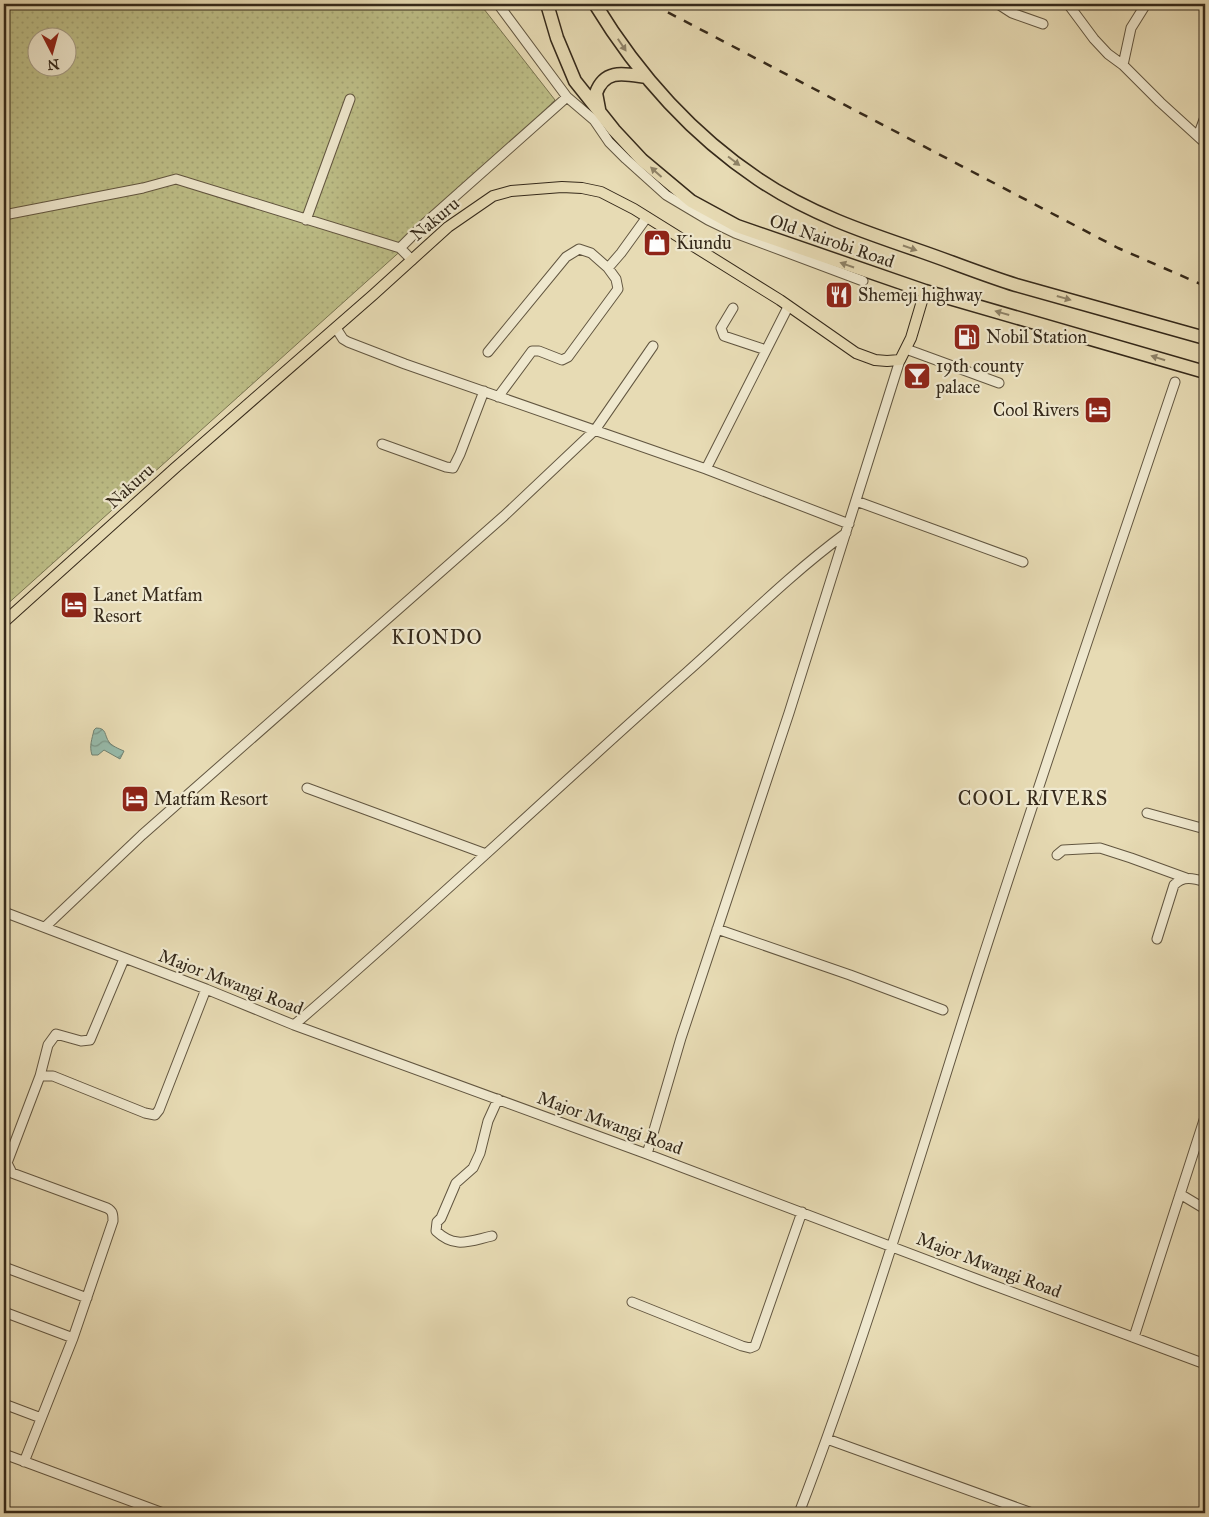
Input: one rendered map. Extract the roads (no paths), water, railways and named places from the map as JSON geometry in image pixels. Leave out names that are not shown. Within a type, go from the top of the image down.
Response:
[{"type":"highway","name":"Old Nairobi Road","points":[[546,4],[557,38],[575,81],[614,130],[642,160],[691,201],[710,213],[737,226],[925,291],[1205,370]]},
{"type":"highway","name":"Old Nairobi Road","points":[[595,4],[646,77],[687,123],[729,158],[778,192],[850,227],[1014,284],[1205,338]]},
{"type":"highway","points":[[598,110],[596,93],[604,80],[614,74],[646,77]]},
{"type":"main road","name":"Nakuru","points":[[4,622],[448,227],[493,196],[510,192],[562,187],[582,188],[601,192],[647,217],[780,300],[856,353],[887,362],[900,360]]},
{"type":"main road","points":[[900,360],[911,338],[925,291]]},
{"type":"street","points":[[498,4],[567,97],[594,120],[609,142],[666,195],[735,233],[863,281]]},
{"type":"street","points":[[998,4],[1012,13],[1043,24]]},
{"type":"street","points":[[1068,4],[1094,39],[1108,54],[1123,65],[1205,143]]},
{"type":"street","points":[[1123,65],[1132,28],[1146,4]]},
{"type":"street","points":[[400,248],[431,217],[567,97]]},
{"type":"street","points":[[306,220],[350,99]]},
{"type":"street","points":[[1198,136],[1205,118]]},
{"type":"street","points":[[4,215],[142,188],[176,179],[400,248],[412,260]]},
{"type":"street","points":[[608,268],[622,253],[647,217]]},
{"type":"street","points":[[488,352],[566,257],[579,249],[591,253],[608,268],[616,279],[618,289],[568,357],[562,360],[539,351],[532,351],[498,397]]},
{"type":"street","points":[[706,469],[788,307]]},
{"type":"street","points":[[733,308],[721,328],[724,336],[766,350]]},
{"type":"street","points":[[336,328],[343,339],[348,342],[498,397],[706,469],[848,528]]},
{"type":"street","points":[[45,927],[142,835],[504,516],[595,430],[653,346]]},
{"type":"street","points":[[906,349],[999,383]]},
{"type":"street","points":[[647,1154],[681,1038],[778,749],[900,360]]},
{"type":"street","points":[[799,1513],[828,1439],[893,1246],[1015,859],[1175,382]]},
{"type":"street","points":[[382,444],[453,468],[484,391]]},
{"type":"street","points":[[856,501],[1023,562]]},
{"type":"street","points":[[294,1025],[347,980],[785,582],[848,528]]},
{"type":"street","points":[[307,788],[486,854]]},
{"type":"street","points":[[1147,813],[1205,828]]},
{"type":"street","points":[[1057,855],[1064,850],[1100,848],[1186,878],[1205,882]]},
{"type":"street","points":[[1157,939],[1171,891],[1180,880],[1186,878]]},
{"type":"street","name":"Major Mwangi Road","points":[[4,912],[206,989],[294,1025],[647,1154],[1205,1364]]},
{"type":"street","points":[[717,929],[850,975],[943,1010]]},
{"type":"street","points":[[24,1462],[73,1338],[113,1215],[111,1210],[12,1172],[7,1163],[40,1076],[48,1044],[56,1034],[81,1041],[90,1040],[124,959]]},
{"type":"street","points":[[40,1076],[53,1076],[145,1114],[155,1115],[159,1110],[206,989]]},
{"type":"street","points":[[492,1236],[457,1243],[445,1239],[436,1231],[437,1222],[441,1218],[456,1183],[473,1168],[480,1153],[488,1121],[498,1099]]},
{"type":"street","points":[[1134,1337],[1180,1194],[1202,1138],[1205,1117]]},
{"type":"street","points":[[1180,1194],[1205,1209]]},
{"type":"street","points":[[632,1302],[742,1346],[750,1348],[755,1346],[802,1212]]},
{"type":"street","points":[[4,1267],[87,1298]]},
{"type":"street","points":[[4,1312],[73,1338]]},
{"type":"street","points":[[4,1404],[42,1418]]},
{"type":"street","points":[[828,1439],[1032,1513]]},
{"type":"street","points":[[4,1454],[162,1513]]},
{"type":"water","points":[[96,728],[102,729],[112,745],[124,751],[120,759],[104,750],[98,755],[92,755],[91,742]]},
{"type":"railway","points":[[652,4],[1118,248],[1205,286]]},
{"type":"place","name":"Kiundu","points":[[657,243]]},
{"type":"place","name":"Shemeji highway","points":[[839,295]]},
{"type":"place","name":"Nobil Station","points":[[967,337]]},
{"type":"place","name":"19th county palace","points":[[917,376]]},
{"type":"place","name":"Cool Rivers","points":[[1098,410]]},
{"type":"place","name":"Lanet Matfam Resort","points":[[74,605]]},
{"type":"place","name":"Matfam Resort","points":[[135,799]]},
{"type":"district","name":"KIONDO","points":[[437,637]]},
{"type":"district","name":"COOL RIVERS","points":[[1033,798]]}]
